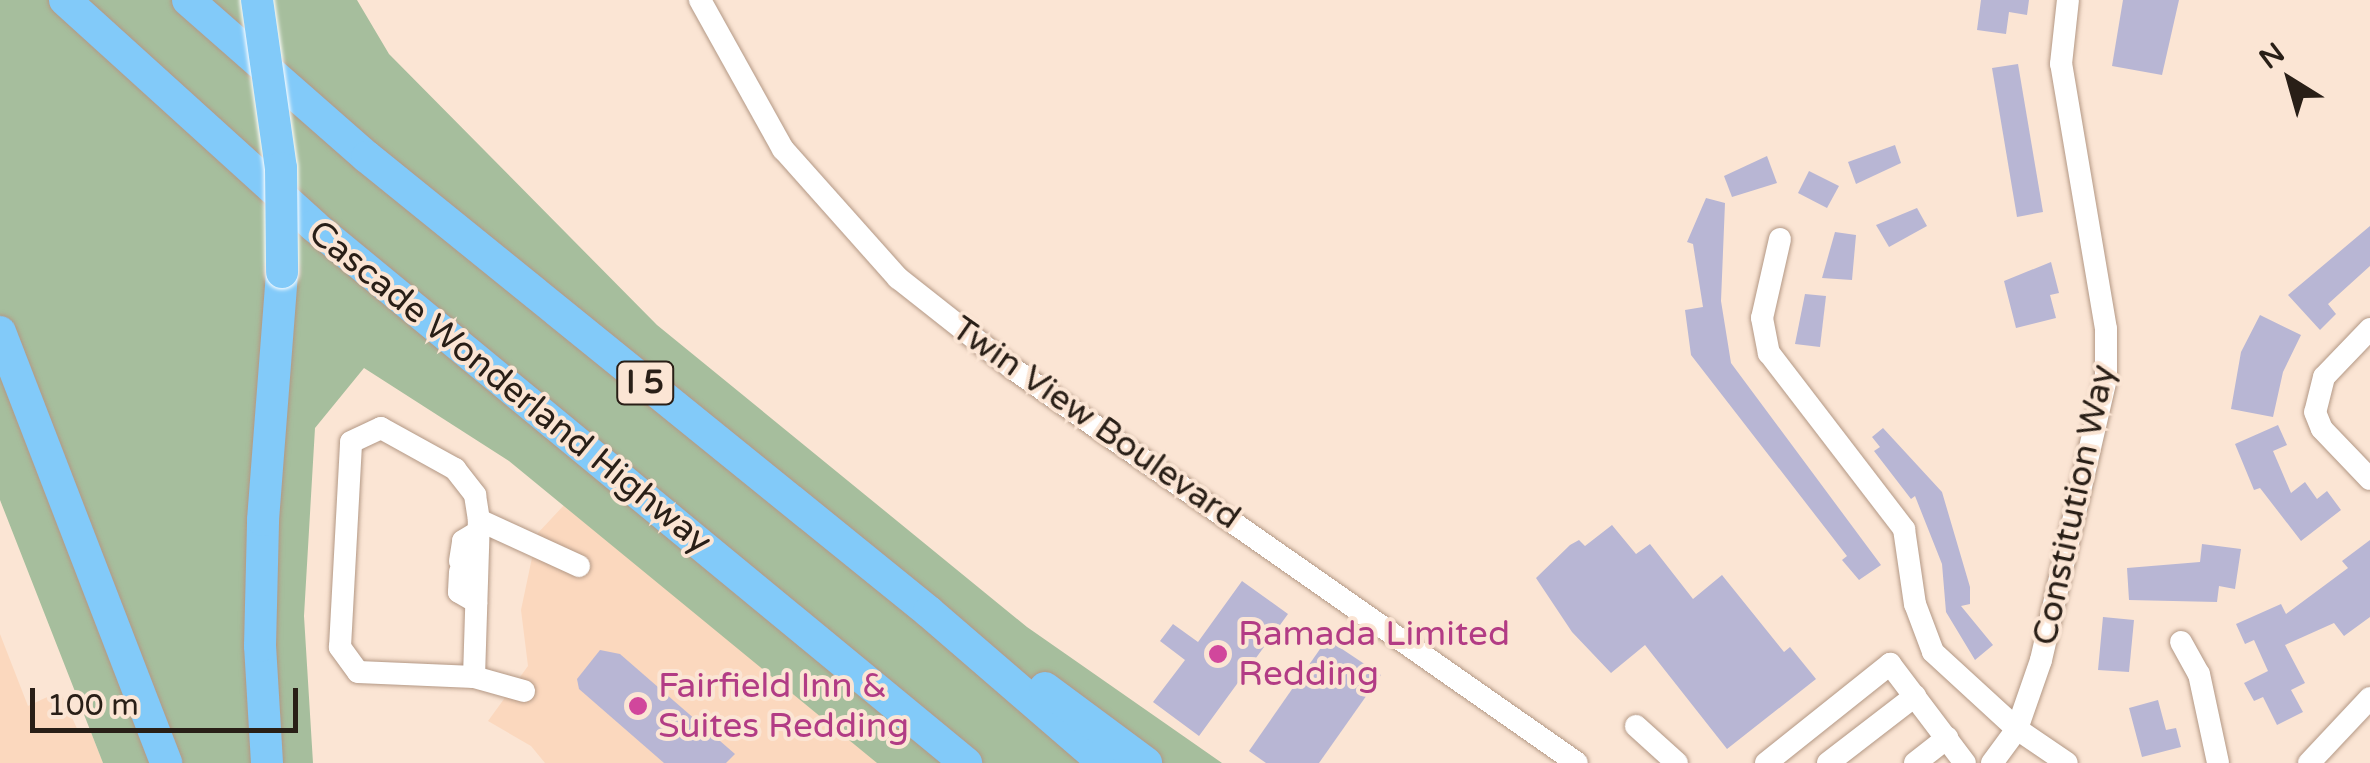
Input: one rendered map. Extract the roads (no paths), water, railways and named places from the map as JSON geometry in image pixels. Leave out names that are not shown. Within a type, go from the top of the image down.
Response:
[{"type":"highway","name":"Cascade Wonderland Highway","points":[[65,0],[314,226],[966,763]]},
{"type":"highway","name":"I 5","points":[[188,0],[367,158],[930,612],[1104,763]]},
{"type":"highway","points":[[256,0],[282,168],[282,272],[263,520],[260,646],[267,763]]},
{"type":"highway","points":[[0,332],[166,763]]},
{"type":"highway","points":[[930,612],[998,653],[1146,763]]},
{"type":"highway","points":[[850,667],[937,763]]},
{"type":"street","name":"Twin View Boulevard","points":[[700,0],[783,149],[898,278],[1012,368],[1577,763]]},
{"type":"street","name":"Constitution Way","points":[[1992,763],[2017,729],[2066,567],[2106,378],[2106,328],[2061,64],[2068,0]]},
{"type":"street","points":[[1780,240],[1762,318],[1769,353],[1904,529],[1914,604],[1933,652],[2017,729],[2067,763]]},
{"type":"street","points":[[2370,329],[2324,377],[2315,412],[2322,429],[2370,480]]},
{"type":"street","points":[[474,677],[478,526],[474,495],[455,469],[382,428],[351,442],[340,648],[358,672],[474,677],[524,691]]},
{"type":"street","points":[[478,526],[579,566]]},
{"type":"street","points":[[476,602],[459,592],[463,542],[478,526]]},
{"type":"street","points":[[2181,642],[2199,674],[2218,763]]},
{"type":"street","points":[[1766,763],[1884,665],[1915,696],[1965,763]]},
{"type":"street","points":[[1828,763],[1915,696]]},
{"type":"street","points":[[2309,763],[2370,698]]},
{"type":"street","points":[[1823,714],[1848,747]]},
{"type":"street","points":[[1636,726],[1676,763]]},
{"type":"street","points":[[1915,763],[1947,738]]},
{"type":"place","name":"Ramada Limited Redding","points":[[1218,654]]},
{"type":"place","name":"Fairfield Inn & Suites Redding","points":[[638,706]]}]
